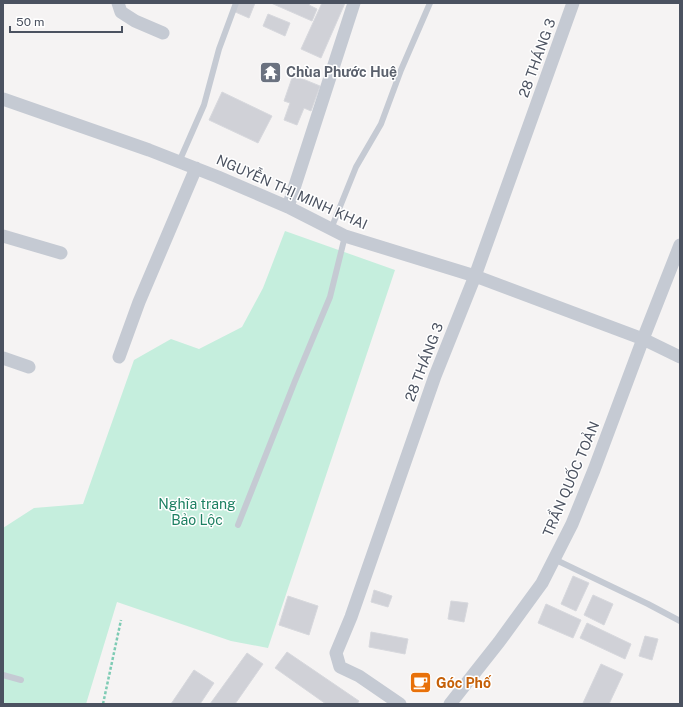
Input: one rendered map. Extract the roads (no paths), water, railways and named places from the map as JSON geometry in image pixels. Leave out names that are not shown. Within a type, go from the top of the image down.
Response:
[{"type":"street","points":[[118,3],[121,12],[135,21],[164,33]]},
{"type":"street","points":[[288,207],[354,3]]},
{"type":"street","name":"28 THÁNG 3","points":[[400,704],[359,676],[340,667],[336,653],[351,617],[435,376],[475,276],[574,3]]},
{"type":"street","name":"NGUYỄN THỊ MINH KHAI","points":[[3,98],[196,168],[288,207],[345,236],[475,276],[642,339],[680,357]]},
{"type":"street","points":[[119,357],[139,302],[196,168]]},
{"type":"street","points":[[3,236],[61,253]]},
{"type":"street","name":"TRẦN QUỐC TOẢN","points":[[450,704],[499,642],[542,583],[572,524],[594,470],[642,339],[680,245]]},
{"type":"street","points":[[3,358],[29,367]]},
{"type":"lane","points":[[180,162],[204,104],[219,49],[236,3]]},
{"type":"lane","points":[[331,229],[356,167],[381,124],[401,70],[430,3]]},
{"type":"lane","points":[[238,525],[294,381],[330,297],[345,236]]},
{"type":"lane","points":[[554,559],[680,621]]},
{"type":"lane","points":[[3,674],[21,680]]},
{"type":"place","name":"Chùa Phước Huệ","points":[[270,72]]},
{"type":"place","name":"Góc Phố","points":[[420,683]]},
{"type":"park label","name":"Nghĩa trang Bảo Lộc","points":[[197,512]]}]
